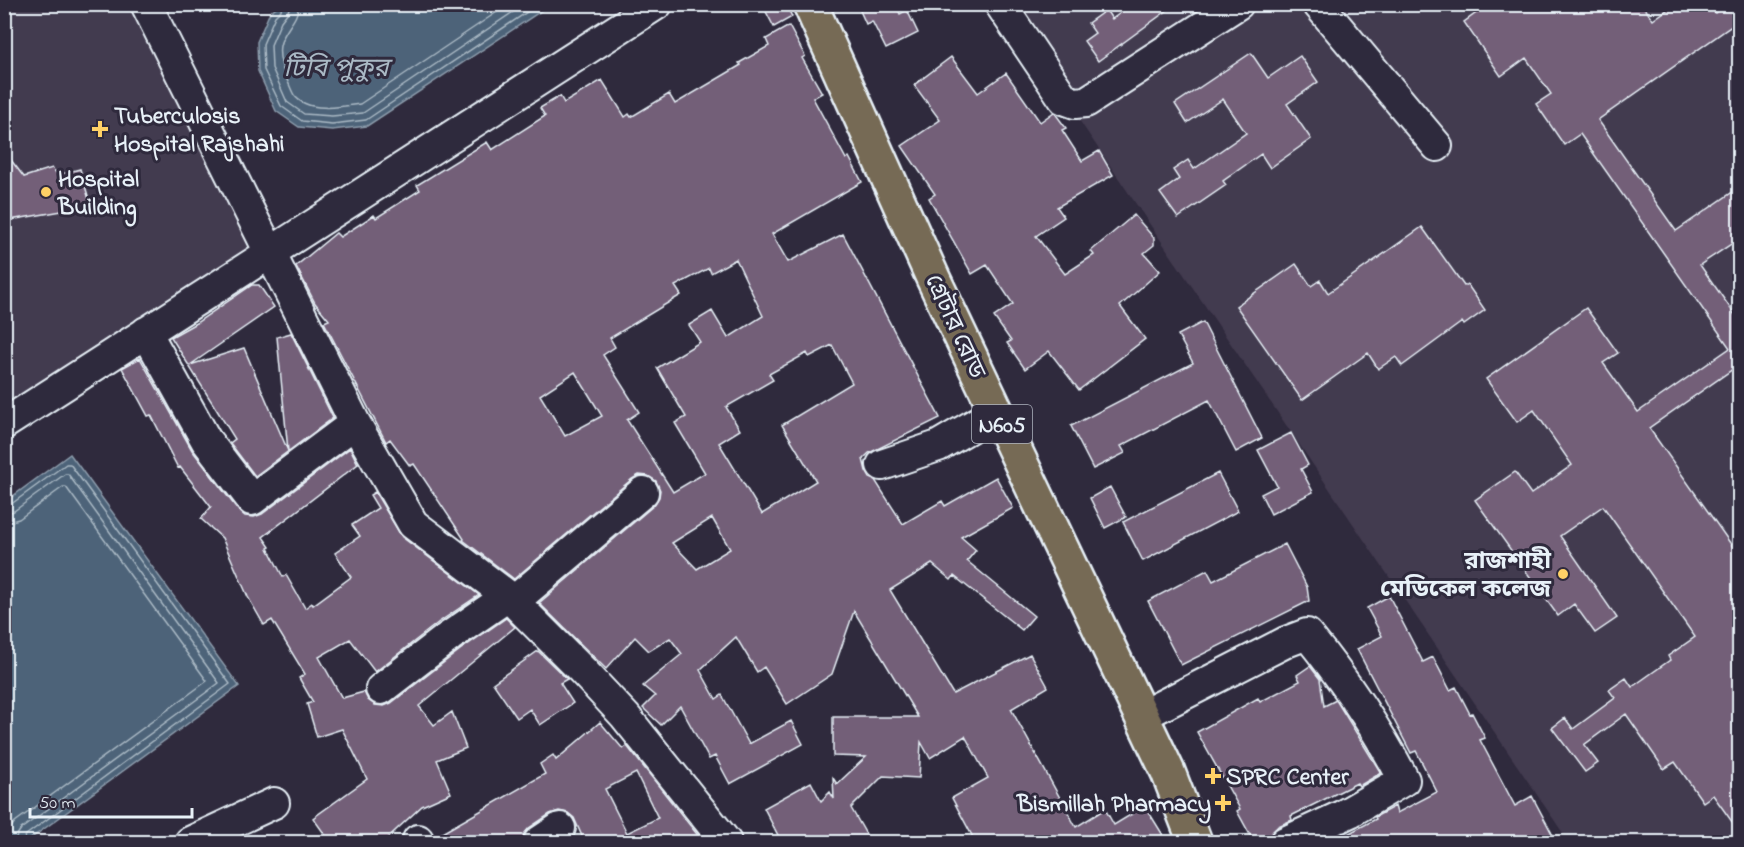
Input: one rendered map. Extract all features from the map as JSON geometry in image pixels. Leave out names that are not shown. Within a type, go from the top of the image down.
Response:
[{"type":"highway","name":"গ্রেটার রোড","points":[[810,4],[841,52],[943,263],[1167,772],[1204,841]]},
{"type":"highway","name":"গ্রেটার রোড","points":[[829,4],[841,52],[933,278],[996,412],[1038,481],[1153,710],[1204,841]]},
{"type":"street","points":[[146,4],[355,423],[412,524],[510,599],[582,670],[625,716],[726,843]]},
{"type":"street","points":[[4,424],[657,4]]},
{"type":"street","points":[[1000,4],[1064,99],[1075,103],[1086,102],[1238,4]]},
{"type":"street","points":[[1318,4],[1437,146]]},
{"type":"street","points":[[146,332],[206,440],[252,500],[355,423]]},
{"type":"street","points":[[882,465],[938,446],[996,412]]},
{"type":"street","points":[[381,689],[450,636],[510,599],[644,492]]},
{"type":"street","points":[[1153,710],[1286,642],[1307,634],[1345,681],[1385,744],[1404,780],[1340,817],[1285,843]]},
{"type":"street","points":[[190,843],[274,803]]},
{"type":"shaded area","name":"Tuberculosis Hospital Rajshahi","points":[[5,5],[138,5],[253,253],[5,418]]},
{"type":"shaded area","name":"রাজশাহী মেডিকেল কলেজ","points":[[1001,5],[1739,5],[1739,842],[1569,842]]},
{"type":"water","name":"টিবি পুকুর","points":[[279,5],[550,5],[367,126],[332,130],[299,127],[276,111],[258,71],[257,42],[270,12]]},
{"type":"water","points":[[70,454],[239,686],[26,842],[5,842],[5,502]]},
{"type":"building","points":[[762,4],[786,4],[792,17],[774,27]]},
{"type":"building","points":[[857,4],[908,4],[898,9],[900,14],[907,10],[918,33],[886,49],[872,21],[866,24]]},
{"type":"building","points":[[1133,4],[1176,4],[1098,61],[1084,41],[1095,33],[1088,23],[1106,10],[1112,19]]},
{"type":"building","points":[[1489,4],[1642,4],[1653,20],[1675,4],[1709,4],[1715,13],[1727,4],[1740,4],[1740,20],[1598,120],[1676,231],[1740,187],[1740,238],[1700,265],[1740,322],[1740,364],[1649,428],[1740,557],[1740,833],[1713,795],[1703,802],[1675,762],[1664,769],[1626,714],[1584,745],[1598,763],[1585,772],[1552,728],[1565,718],[1573,729],[1615,698],[1609,690],[1626,678],[1632,687],[1670,660],[1668,656],[1695,637],[1603,506],[1560,536],[1617,618],[1595,633],[1574,604],[1558,616],[1475,500],[1515,472],[1531,494],[1572,465],[1534,410],[1517,422],[1486,379],[1586,308],[1618,353],[1603,363],[1638,412],[1730,348],[1580,134],[1564,145],[1536,104],[1551,94],[1526,58],[1501,76],[1464,22]]},
{"type":"building","points":[[789,26],[805,56],[802,58],[822,93],[813,98],[846,159],[849,157],[862,182],[772,234],[788,262],[843,234],[940,418],[869,453],[863,459],[866,471],[870,478],[875,480],[903,524],[942,501],[945,506],[996,477],[1013,508],[961,537],[976,550],[967,561],[1034,616],[1022,630],[954,576],[951,580],[932,564],[890,590],[953,694],[1030,654],[1048,687],[1011,709],[1076,827],[1105,809],[1114,825],[1145,806],[1163,835],[1150,843],[976,843],[952,798],[988,778],[965,736],[930,758],[921,742],[919,778],[883,776],[851,808],[871,843],[782,843],[764,808],[811,782],[821,801],[830,792],[834,799],[833,778],[837,784],[866,757],[833,756],[833,717],[918,717],[854,611],[832,674],[787,704],[764,667],[757,672],[736,637],[700,670],[716,699],[722,695],[749,744],[791,721],[803,744],[730,784],[715,756],[709,759],[680,706],[661,725],[643,708],[655,696],[643,686],[682,654],[670,638],[649,651],[635,637],[606,669],[539,603],[654,505],[660,490],[656,481],[648,476],[639,475],[632,479],[514,579],[463,540],[414,464],[410,466],[390,439],[386,442],[324,322],[329,320],[315,303],[296,266],[336,233],[340,237],[374,215],[376,218],[420,190],[417,185],[487,142],[492,150],[545,116],[540,108],[560,96],[564,103],[602,80],[625,117],[629,114],[631,117],[669,94],[675,104],[769,46],[766,39]],"holes":[[[736,259],[763,316],[728,338],[712,311],[689,325],[700,342],[657,368],[686,417],[675,423],[705,473],[673,492],[627,420],[639,412],[603,355],[615,347],[610,338],[681,295],[675,286],[709,268],[711,273]],[[832,345],[852,383],[782,425],[816,481],[762,514],[719,443],[740,430],[726,407],[773,380],[769,374],[807,353],[809,357]],[[575,372],[602,416],[565,436],[540,395]],[[712,518],[730,549],[697,569],[672,543]]]},
{"type":"building","points":[[1251,53],[1268,78],[1300,56],[1318,82],[1287,104],[1311,139],[1270,168],[1261,154],[1223,181],[1226,185],[1178,218],[1160,193],[1179,179],[1173,170],[1188,160],[1194,169],[1246,133],[1223,99],[1187,123],[1175,104]]},
{"type":"building","points":[[951,57],[978,93],[1006,73],[1040,122],[1054,112],[1066,128],[1062,130],[1082,161],[1099,151],[1113,175],[1057,207],[1064,217],[1036,236],[1065,274],[1094,255],[1091,251],[1134,215],[1154,238],[1154,245],[1144,253],[1160,271],[1120,306],[1145,339],[1079,390],[1049,351],[1025,369],[1007,343],[1011,341],[994,317],[1013,304],[987,265],[972,274],[929,198],[935,194],[902,146],[940,120],[914,85]]},
{"type":"building","name":"Hospital Building","points":[[4,151],[24,177],[52,168],[58,175],[80,169],[91,206],[4,221]]},
{"type":"building","points":[[1422,227],[1464,286],[1467,284],[1485,310],[1464,325],[1462,322],[1402,366],[1396,357],[1378,369],[1368,353],[1302,400],[1236,306],[1296,264],[1311,286],[1320,280],[1328,293]]},
{"type":"building","points":[[252,285],[259,285],[274,307],[190,365],[244,348],[288,451],[277,337],[291,333],[333,418],[255,476],[230,443],[235,439],[171,337]]},
{"type":"building","points":[[1203,322],[1262,438],[1236,452],[1209,400],[1121,446],[1125,453],[1093,469],[1071,426],[1193,363],[1178,335]]},
{"type":"building","points":[[140,358],[192,450],[245,516],[254,517],[262,514],[350,448],[358,464],[263,537],[283,577],[286,575],[305,608],[312,603],[313,605],[351,577],[335,553],[360,536],[352,525],[378,508],[370,495],[375,492],[402,537],[479,595],[439,622],[375,672],[350,639],[319,657],[342,698],[364,692],[368,700],[375,705],[384,706],[506,618],[515,627],[419,706],[434,725],[452,712],[466,748],[437,760],[451,793],[422,806],[382,843],[331,843],[313,818],[367,779],[342,729],[317,737],[307,704],[313,702],[299,678],[305,674],[272,620],[264,625],[248,597],[222,538],[201,519],[211,507],[180,467],[178,468],[151,415],[148,416],[122,368]]},
{"type":"building","points":[[1291,433],[1308,465],[1301,469],[1313,492],[1271,514],[1261,494],[1277,486],[1258,450]]},
{"type":"building","points":[[1218,473],[1238,511],[1143,561],[1123,522]]},
{"type":"building","points":[[1110,487],[1126,517],[1105,528],[1090,498]]},
{"type":"building","points":[[1285,544],[1307,587],[1309,601],[1181,665],[1148,601],[1207,570],[1213,581]]},
{"type":"building","points":[[1389,596],[1423,662],[1433,657],[1450,690],[1456,687],[1470,714],[1472,713],[1485,738],[1480,740],[1515,806],[1532,796],[1557,843],[1331,843],[1395,806],[1397,813],[1437,792],[1416,751],[1411,753],[1357,649],[1382,636],[1367,608]]},
{"type":"building","points":[[538,651],[567,679],[560,683],[573,703],[540,725],[530,709],[517,718],[493,683]]},
{"type":"building","points":[[1310,666],[1320,679],[1324,706],[1336,700],[1381,773],[1359,786],[1357,783],[1291,816],[1292,820],[1278,826],[1270,835],[1254,842],[1237,811],[1240,809],[1197,732],[1258,698],[1260,702],[1300,681],[1297,675]]},
{"type":"building","points":[[600,722],[623,749],[627,746],[704,843],[585,843],[574,818],[568,813],[559,811],[550,814],[529,828],[524,834],[522,843],[436,843],[435,837],[545,774],[540,764],[553,755],[556,760]],"holes":[[[636,773],[658,818],[627,833],[605,789]]]},
{"type":"place","name":"Tuberculosis Hospital Rajshahi","points":[[100,129]]},
{"type":"place","name":"Hospital Building","points":[[46,192]]},
{"type":"place","name":"রাজশাহী মেডিকেল কলেজ","points":[[1563,574]]},
{"type":"place","name":"SPRC Center","points":[[1213,776]]},
{"type":"place","name":"Bismillah Pharmacy","points":[[1223,803]]}]
